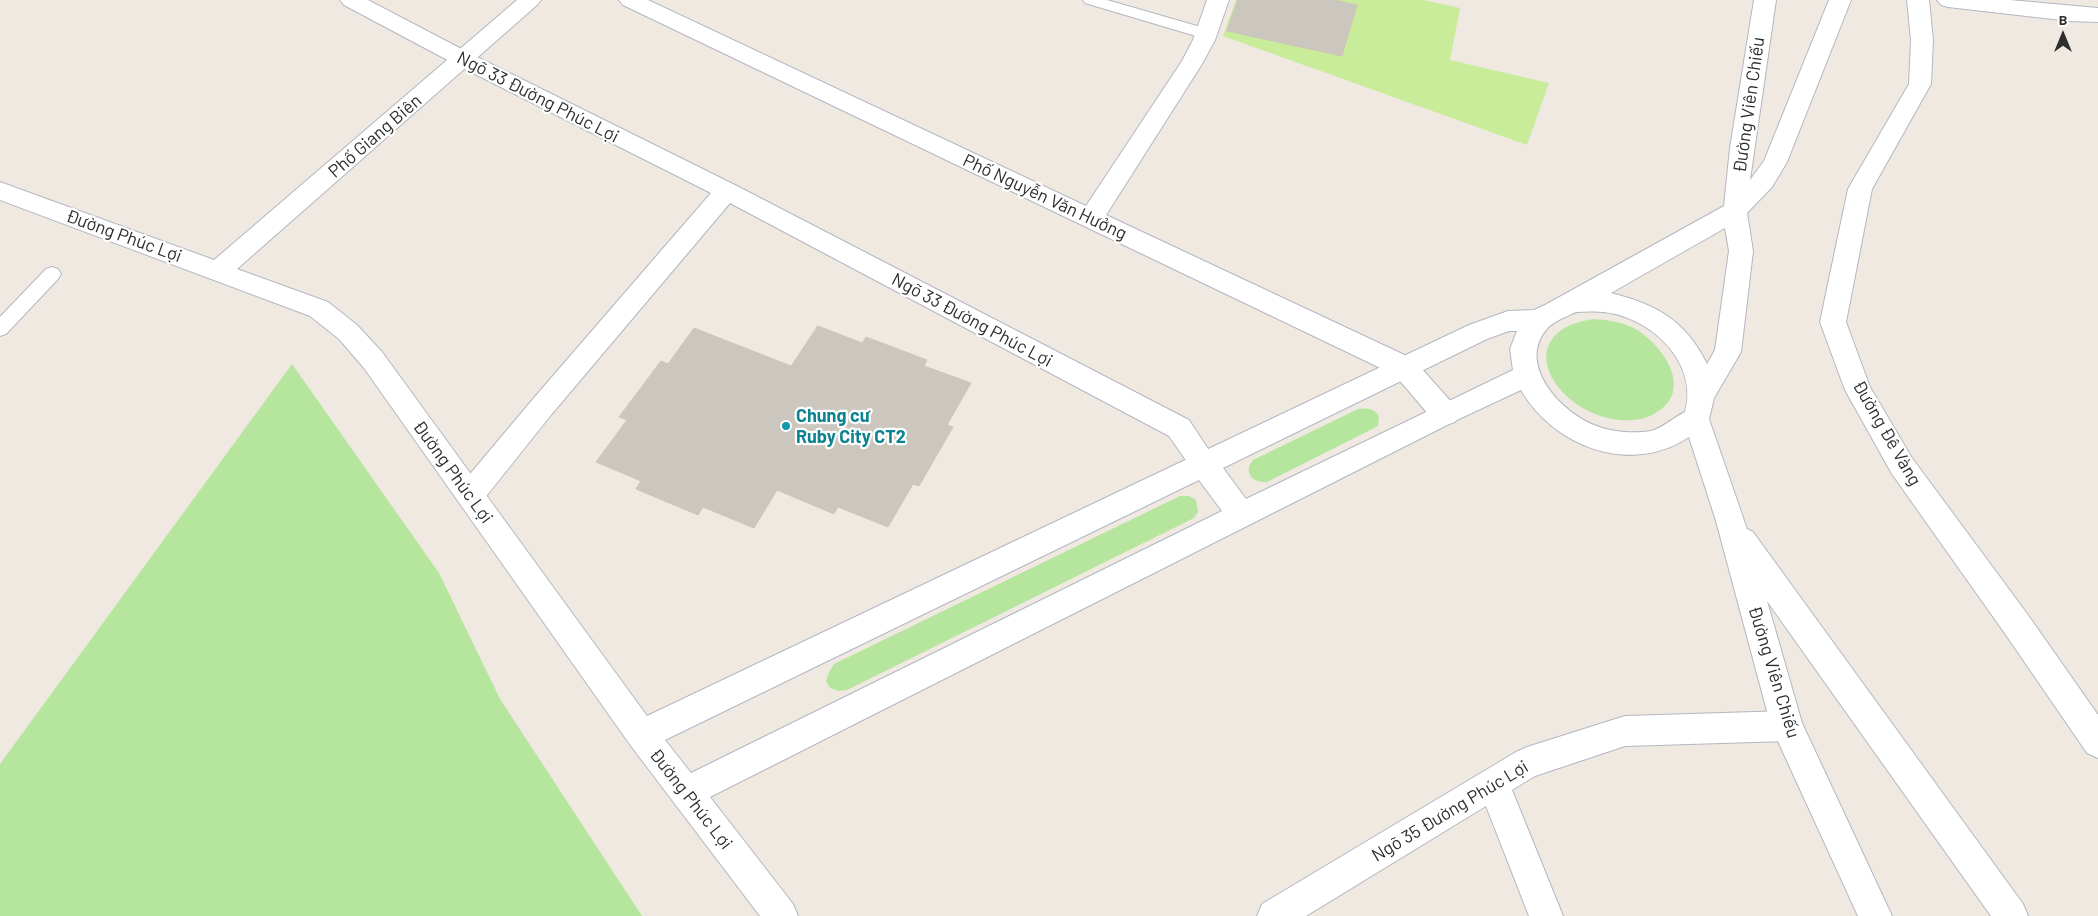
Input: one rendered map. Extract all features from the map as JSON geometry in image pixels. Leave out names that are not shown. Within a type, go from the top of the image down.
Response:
[{"type":"street","name":"Ngõ 33 Đường Phúc Lợi","points":[[351,0],[463,60],[727,191],[1179,428],[1242,515]]},
{"type":"street","name":"Phố Giang Biên","points":[[218,271],[530,0]]},
{"type":"street","name":"Phố Nguyễn Văn Hưởng","points":[[630,0],[1404,367],[1445,414]]},
{"type":"street","points":[[1091,218],[1191,64],[1206,34],[1218,0]]},
{"type":"street","name":"Đường Viên Chiếu","points":[[1765,0],[1742,148],[1735,211],[1741,251],[1728,352],[1699,408],[1787,726],[1875,916]]},
{"type":"street","points":[[1572,303],[1606,302],[1634,310],[1660,323],[1682,342],[1696,365],[1699,408],[1673,435],[1653,442],[1629,444],[1600,439],[1573,428],[1550,411],[1534,390],[1524,368],[1523,350],[1528,333],[1539,320],[1735,211],[1764,181],[1775,162],[1834,20],[1840,0]]},
{"type":"street","name":"Đường Đê Vàng","points":[[1918,0],[1922,40],[1920,84],[1860,189],[1833,322],[1858,390],[1902,466],[2017,625],[2098,742]]},
{"type":"street","points":[[1948,0],[2002,3],[2070,14],[2098,15]]},
{"type":"street","name":"Đường Phúc Lợi","points":[[0,191],[318,309],[348,332],[373,360],[642,735],[781,916]]},
{"type":"street","points":[[470,495],[542,407],[727,191]]},
{"type":"street","points":[[642,735],[1495,324],[1508,321],[1539,320]]},
{"type":"street","points":[[686,792],[1527,374]]},
{"type":"street","points":[[1730,521],[1776,591],[2011,916]]},
{"type":"street","name":"Ngõ 35 Đường Phúc Lợi","points":[[1274,916],[1527,763],[1625,731],[1787,726]]},
{"type":"street","points":[[1493,784],[1546,916]]},
{"type":"lane","points":[[1090,0],[1206,34]]},
{"type":"lane","points":[[0,329],[52,274]]},
{"type":"green space","points":[[1236,0],[1424,0],[1460,8],[1450,60],[1549,83],[1527,145],[1223,36]]},
{"type":"green space","points":[[1593,319],[1616,322],[1632,327],[1658,348],[1672,372],[1674,385],[1672,396],[1664,407],[1650,416],[1620,420],[1596,414],[1576,404],[1560,389],[1550,372],[1546,355],[1552,339],[1567,327]]},
{"type":"green space","points":[[292,364],[439,573],[500,699],[642,916],[0,916],[0,764]]},
{"type":"green space","points":[[1358,409],[1374,411],[1379,416],[1378,426],[1267,482],[1257,481],[1251,476],[1249,469],[1253,460]]},
{"type":"green space","points":[[1180,496],[1189,496],[1196,500],[1198,512],[1194,518],[847,690],[838,691],[830,688],[826,681],[834,664]]},
{"type":"building","points":[[1238,0],[1334,0],[1357,5],[1342,56],[1227,31]]},
{"type":"building","name":"Chung cư Ruby City CT2","points":[[818,326],[862,343],[866,337],[927,360],[924,366],[971,383],[947,425],[953,427],[919,486],[913,484],[888,527],[838,507],[834,514],[777,490],[754,528],[703,507],[698,515],[636,489],[641,481],[596,462],[627,420],[619,417],[661,361],[668,364],[694,328],[791,366]]},
{"type":"place","name":"Chung cư Ruby City CT2","points":[[786,426]]}]
